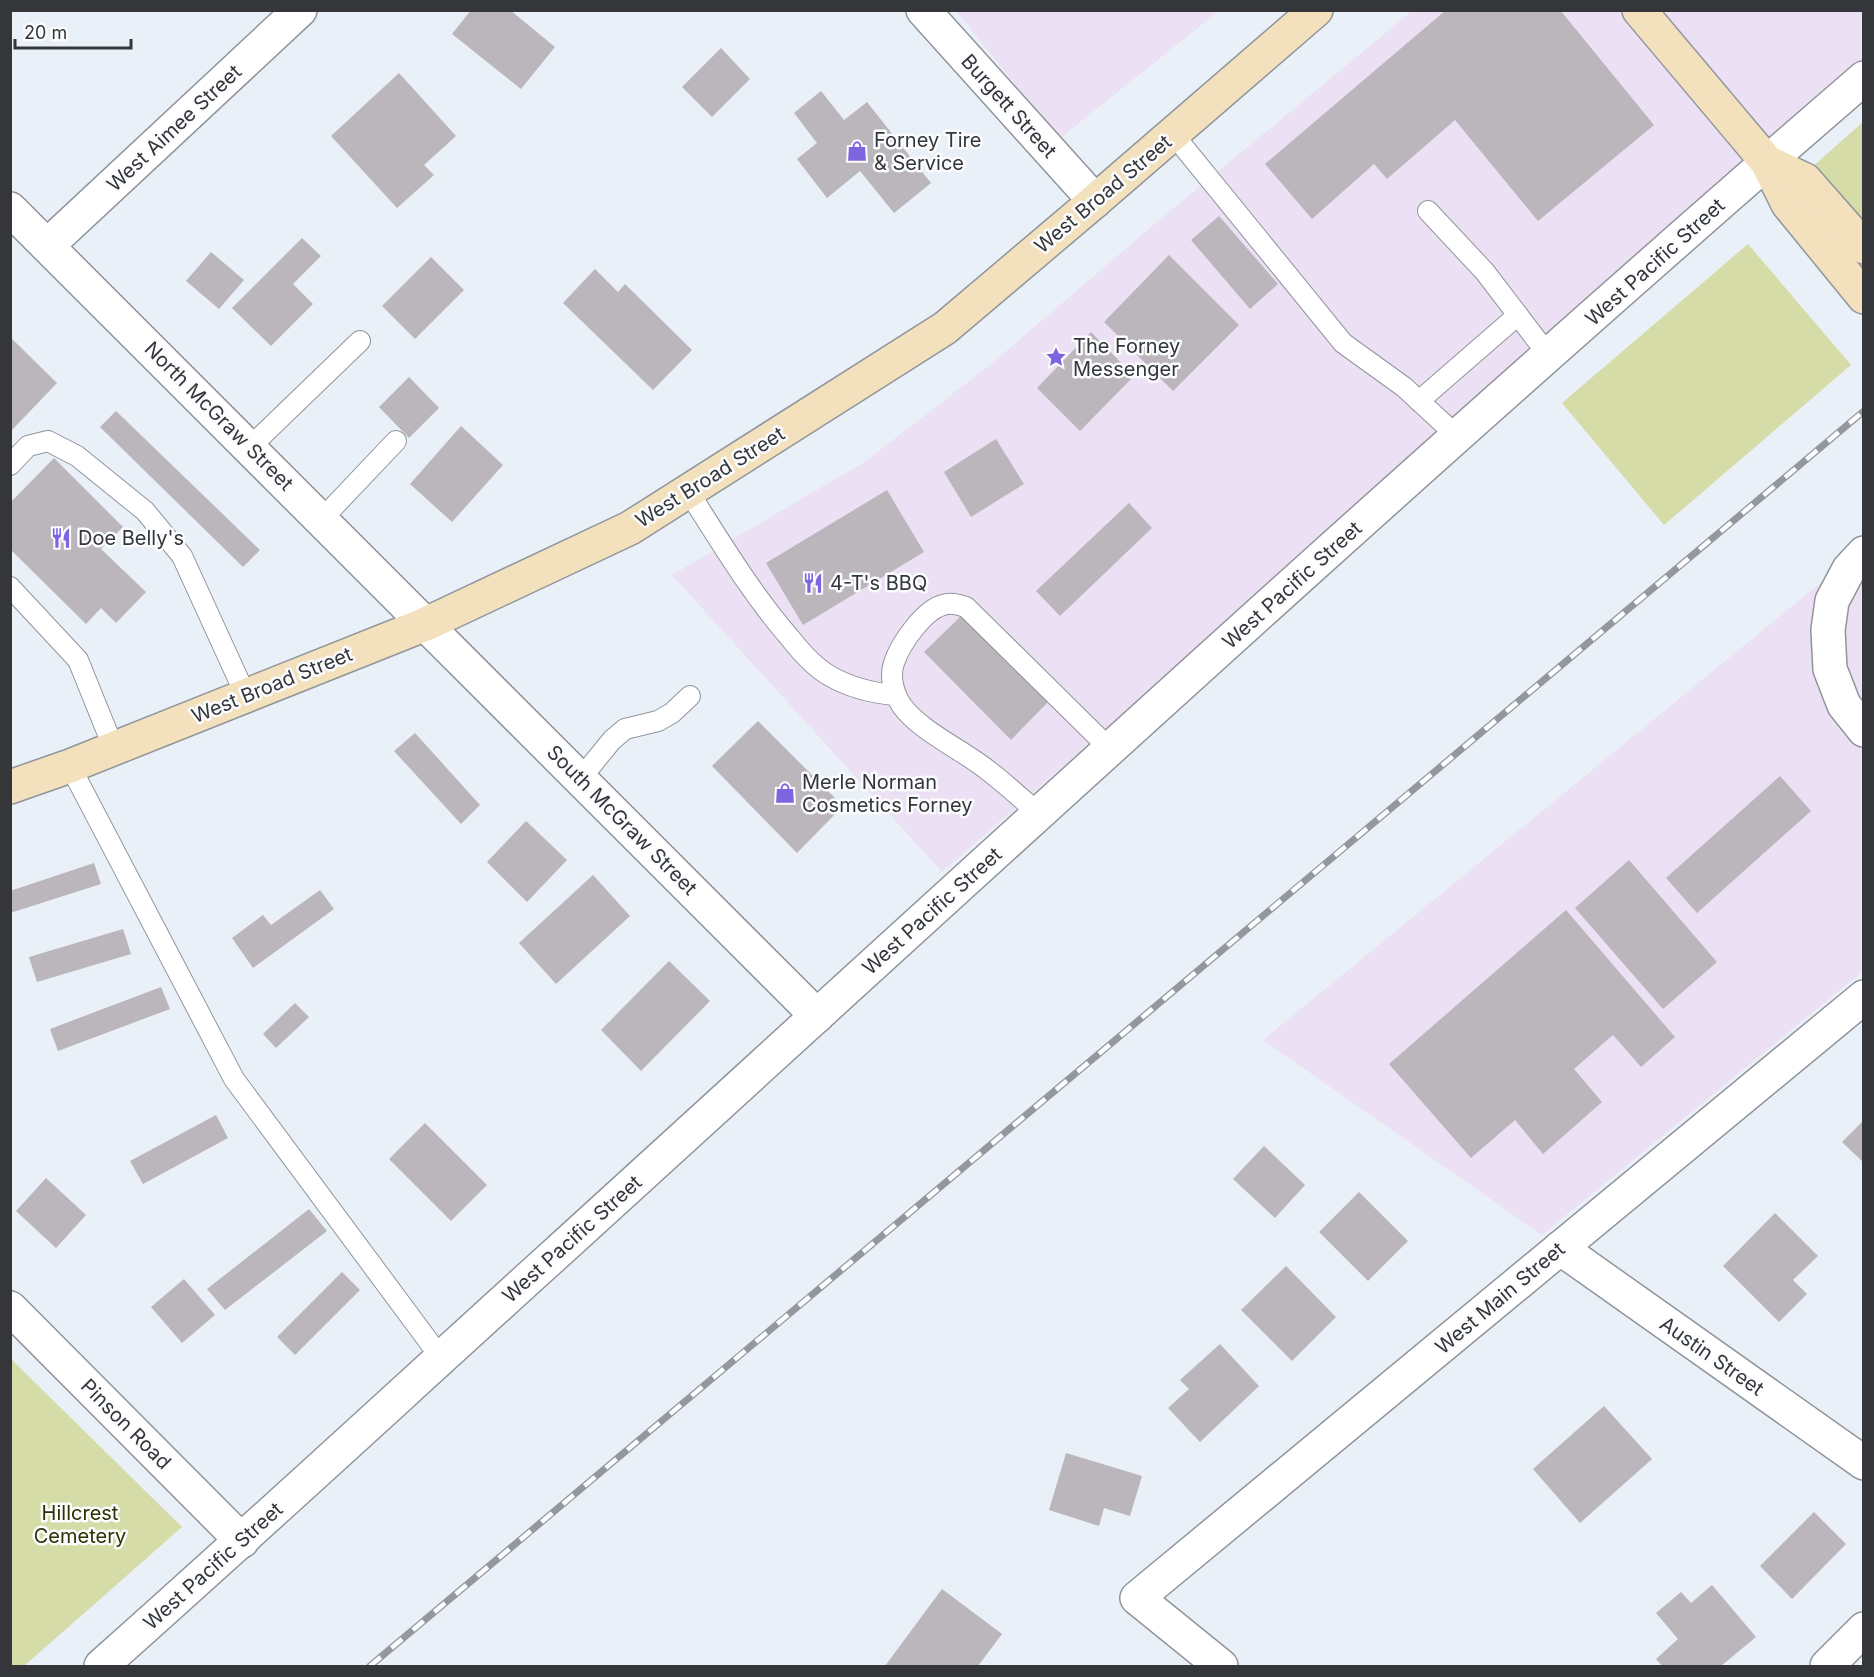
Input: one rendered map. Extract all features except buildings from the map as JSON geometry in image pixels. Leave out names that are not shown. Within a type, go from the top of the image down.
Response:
[{"type":"main road","name":"West Broad Street","points":[[10,787],[114,749],[426,624],[630,528],[945,328],[1316,10]]},
{"type":"main road","points":[[1639,10],[1767,162],[1788,204],[1863,297]]},
{"type":"main road","points":[[1767,162],[1805,180],[1863,247]]},
{"type":"street","name":"West Aimee Street","points":[[48,245],[300,10]]},
{"type":"street","name":"Burgett Street","points":[[923,10],[1095,201]]},
{"type":"street","name":"West Pacific Street","points":[[101,1666],[242,1541],[1039,814],[1458,436],[1863,78]]},
{"type":"street","name":"North McGraw Street","points":[[10,209],[426,624]]},
{"type":"street","points":[[1863,554],[1850,569],[1832,601],[1828,630],[1830,669],[1844,705],[1863,730]]},
{"type":"street","name":"South McGraw Street","points":[[426,624],[817,1016]]},
{"type":"street","name":"West Main Street","points":[[1221,1666],[1137,1598],[1863,997]]},
{"type":"street","name":"Austin Street","points":[[1560,1248],[1863,1463]]},
{"type":"street","name":"Pinson Road","points":[[10,1308],[242,1541]]},
{"type":"street","points":[[1827,1666],[1863,1629]]},
{"type":"lane","points":[[1173,134],[1343,343],[1404,387],[1458,436]]},
{"type":"lane","points":[[1428,211],[1485,272],[1549,356]]},
{"type":"lane","points":[[1419,401],[1518,315]]},
{"type":"lane","points":[[250,447],[360,340]]},
{"type":"lane","points":[[10,465],[28,446],[48,441],[76,456],[145,511],[182,556],[246,696]]},
{"type":"lane","points":[[322,519],[396,441]]},
{"type":"lane","points":[[688,491],[774,620],[805,656],[828,675],[855,689],[895,695]]},
{"type":"lane","points":[[10,587],[78,660],[114,749]]},
{"type":"lane","points":[[1039,814],[991,772],[914,719],[895,695],[892,681],[893,664],[901,647],[919,622],[937,607],[945,604],[966,607],[1111,750]]},
{"type":"lane","points":[[580,778],[612,740],[625,729],[658,721],[672,713],[690,696]]},
{"type":"lane","points":[[70,766],[234,1079],[441,1358]]},
{"type":"shaded area","points":[[956,11],[1219,11],[1059,139]]},
{"type":"shaded area","points":[[1412,11],[1863,11],[1863,68],[942,872],[672,575],[866,461],[991,364],[1157,222]]},
{"type":"shaded area","points":[[1863,548],[1863,971],[1542,1235],[1263,1040]]},
{"type":"green space","points":[[1863,122],[1863,230],[1811,168]]},
{"type":"green space","points":[[1748,244],[1851,365],[1664,525],[1562,403]]},
{"type":"green space","name":"Hillcrest Cemetery","points":[[10,1358],[182,1527],[24,1666],[10,1666]]},
{"type":"railway","points":[[370,1666],[1864,411]]},
{"type":"place","name":"Forney Tire & Service","points":[[857,151]]},
{"type":"place","name":"The Forney Messenger","points":[[1056,357]]},
{"type":"place","name":"Doe Belly's","points":[[61,538]]},
{"type":"place","name":"4-T's BBQ","points":[[813,583]]},
{"type":"place","name":"Merle Norman Cosmetics Forney","points":[[785,793]]}]
